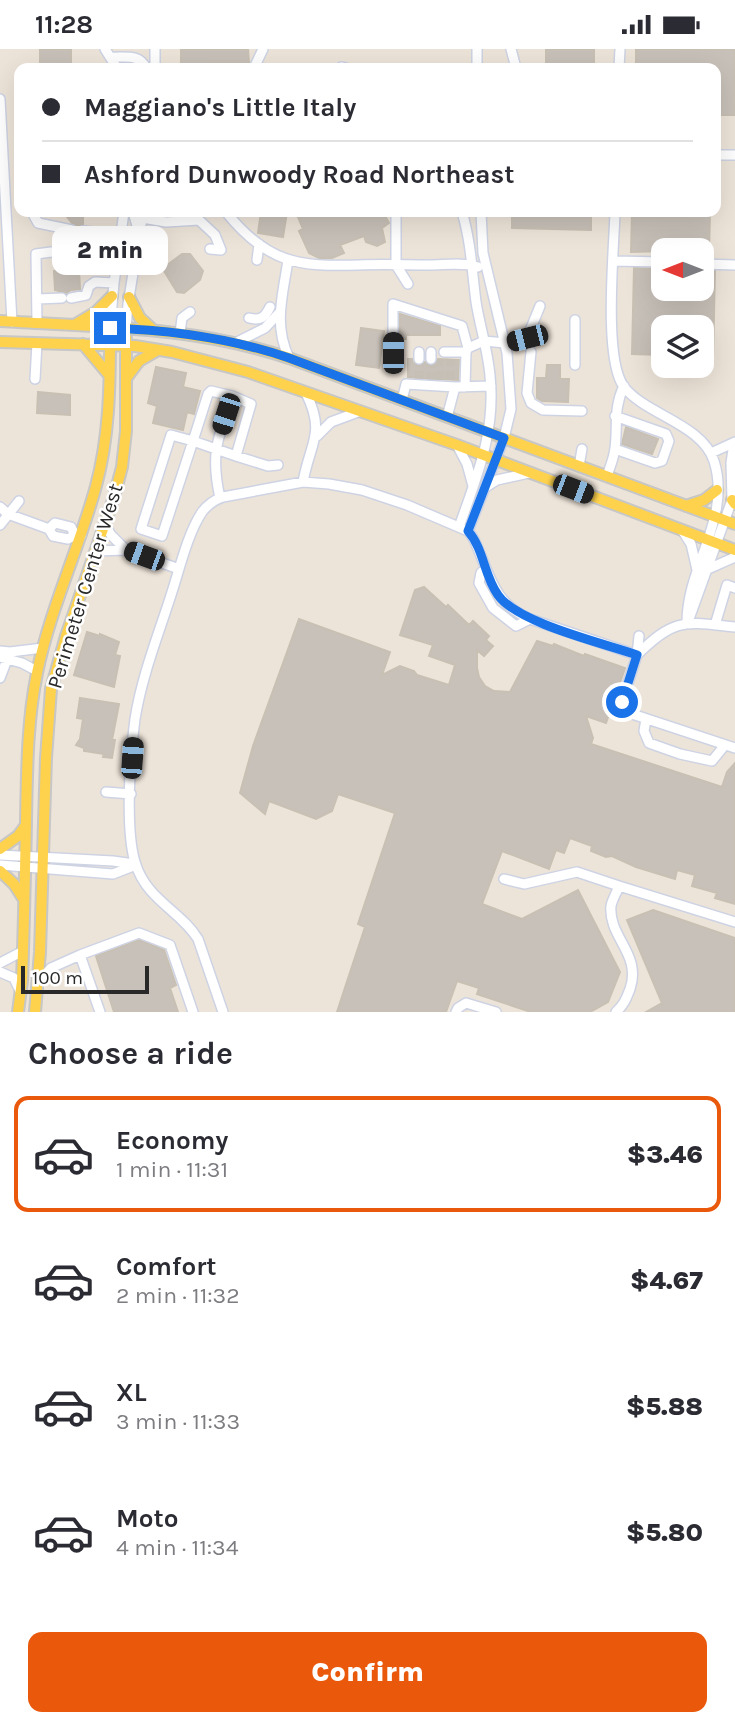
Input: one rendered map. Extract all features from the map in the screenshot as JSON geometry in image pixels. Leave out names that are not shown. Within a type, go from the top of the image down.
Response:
[{"type":"main road","points":[[73,325],[89,317],[112,296]]},
{"type":"main road","points":[[129,297],[136,312],[153,330]]},
{"type":"main road","points":[[6,322],[153,330],[235,342],[289,358],[725,521]]},
{"type":"main road","name":"Perimeter Center West","points":[[18,1012],[23,951],[27,756],[37,671],[103,458],[107,426],[110,328]]},
{"type":"main road","name":"Perimeter Center West","points":[[35,1012],[39,981],[46,758],[51,689],[66,636],[118,483],[126,431],[126,329]]},
{"type":"main road","points":[[0,342],[126,345],[248,372],[457,445],[735,550]]},
{"type":"main road","points":[[83,344],[109,375]]},
{"type":"main road","points":[[126,380],[135,365],[158,350]]},
{"type":"main road","points":[[686,506],[705,499],[718,490]]},
{"type":"main road","points":[[78,536],[98,547]]},
{"type":"main road","points":[[0,849],[18,836],[26,825]]},
{"type":"main road","points":[[0,871],[14,884],[24,899]]},
{"type":"street","points":[[108,53],[138,59]]},
{"type":"street","points":[[0,99],[6,322]]},
{"type":"street","points":[[35,217],[38,223],[72,230]]},
{"type":"street","points":[[110,328],[123,217]]},
{"type":"street","points":[[135,217],[138,241]]},
{"type":"street","points":[[126,329],[142,217]]},
{"type":"street","points":[[149,217],[166,222],[199,220],[215,235],[221,250],[210,249]]},
{"type":"street","points":[[234,217],[259,244],[288,260],[303,264],[328,267],[472,265],[483,271],[489,282]]},
{"type":"street","points":[[396,217],[396,265],[408,284]]},
{"type":"street","points":[[463,217],[491,386],[490,458],[485,488],[464,529]]},
{"type":"street","points":[[464,529],[473,488],[504,438],[511,409],[505,344],[482,246],[481,217]]},
{"type":"street","points":[[615,217],[614,355],[624,386],[636,398],[687,431],[711,453],[725,521]]},
{"type":"street","points":[[83,230],[121,235]]},
{"type":"street","points":[[257,260],[259,244]]},
{"type":"street","points":[[472,265],[477,261],[482,246]]},
{"type":"street","points":[[37,323],[36,254],[136,253]]},
{"type":"street","points":[[235,342],[265,328],[275,310],[288,260]]},
{"type":"street","points":[[614,261],[651,262]]},
{"type":"street","points":[[714,264],[735,265]]},
{"type":"street","points":[[37,299],[86,295],[89,286],[95,282],[114,282]]},
{"type":"street","points":[[393,353],[393,304],[462,325],[467,350],[466,387]]},
{"type":"street","points":[[540,306],[527,338],[532,356],[527,393],[531,403],[543,410],[582,411]]},
{"type":"street","points":[[249,319],[257,320],[275,310]]},
{"type":"street","points":[[275,310],[280,335],[289,358]]},
{"type":"street","points":[[180,333],[183,318],[190,312]]},
{"type":"street","points":[[575,365],[579,341],[576,320]]},
{"type":"street","points":[[441,355],[467,350],[484,341],[505,344],[527,338]]},
{"type":"street","points":[[35,379],[37,343]]},
{"type":"street","points":[[402,400],[406,384],[491,386]]},
{"type":"street","points":[[447,417],[452,385]]},
{"type":"street","points":[[607,476],[615,449],[617,399],[624,386]]},
{"type":"street","points":[[236,456],[251,404],[215,391],[208,394],[193,441],[162,536],[141,529],[171,435],[193,441],[215,450],[268,466],[278,465]]},
{"type":"street","points":[[303,482],[317,436],[315,414],[306,393]]},
{"type":"street","points":[[220,498],[215,475],[215,450],[232,396]]},
{"type":"street","points":[[317,436],[331,422],[358,412]]},
{"type":"street","points":[[615,417],[666,434],[669,441],[662,461],[655,463],[615,449]]},
{"type":"street","points":[[107,426],[126,431]]},
{"type":"street","points":[[711,453],[734,443]]},
{"type":"street","points":[[687,622],[687,604],[698,572],[734,502],[731,463],[734,443]]},
{"type":"street","points":[[457,445],[467,464],[473,488]]},
{"type":"street","points":[[579,466],[582,449]]},
{"type":"street","points":[[485,488],[497,480],[529,473]]},
{"type":"street","points":[[223,1012],[198,939],[144,882],[135,865],[130,839],[134,732],[139,699],[180,569],[199,518],[210,503],[220,498],[303,482],[362,490],[407,505],[464,529],[475,539],[486,568],[481,573],[479,583],[494,608],[516,626],[526,615],[637,655]]},
{"type":"street","points":[[0,525],[19,501]]},
{"type":"street","points":[[0,507],[8,514],[49,529],[53,536],[68,539],[78,536]]},
{"type":"street","points":[[105,525],[126,549]]},
{"type":"street","points":[[682,530],[691,544],[698,572]]},
{"type":"street","points":[[687,622],[708,569],[713,542]]},
{"type":"street","points":[[98,547],[126,549],[180,569]]},
{"type":"street","points":[[708,569],[735,557]]},
{"type":"street","points":[[715,625],[727,585],[735,588]]},
{"type":"street","points":[[637,655],[651,641],[673,627],[687,622],[735,627]]},
{"type":"street","points":[[639,636],[637,655],[622,707],[626,712],[735,748]]},
{"type":"street","points":[[4,655],[43,647]]},
{"type":"street","points":[[4,655],[37,671]]},
{"type":"street","points":[[0,678],[4,655]]},
{"type":"street","points":[[646,719],[644,731],[649,743],[680,754],[712,761],[725,745]]},
{"type":"street","points":[[106,792],[131,794]]},
{"type":"street","points":[[0,855],[43,864],[113,861],[135,865]]},
{"type":"street","points":[[0,865],[25,862]]},
{"type":"street","points":[[504,879],[524,884],[577,872],[735,922]]},
{"type":"street","points":[[616,1012],[624,1005],[634,977],[631,958],[616,929],[611,907],[619,886]]},
{"type":"street","points":[[39,981],[57,965],[139,933],[170,945],[193,1012]]},
{"type":"street","points":[[0,963],[23,951]]},
{"type":"street","points":[[40,952],[57,965]]},
{"type":"street","points":[[80,955],[100,1012]]},
{"type":"street","points":[[0,972],[14,978],[21,993]]},
{"type":"street","points":[[457,1012],[458,1008],[466,1003],[496,1012]]},
{"type":"building","points":[[40,49],[71,49],[71,63],[40,63]]},
{"type":"building","points":[[181,49],[248,49],[249,63],[181,63]]},
{"type":"building","points":[[546,49],[594,49],[594,63],[546,63]]},
{"type":"building","points":[[636,49],[735,49],[735,115],[721,115],[721,63],[636,63]]},
{"type":"building","points":[[67,217],[83,217],[83,224],[78,226]]},
{"type":"building","points":[[260,217],[286,217],[283,237],[258,233]]},
{"type":"building","points":[[298,217],[386,217],[389,223],[382,228],[385,242],[377,246],[366,242],[364,236],[340,245],[344,253],[332,258],[319,258],[309,253],[299,231],[303,229]]},
{"type":"building","points":[[512,217],[591,217],[591,230],[512,228]]},
{"type":"building","points":[[632,217],[710,217],[709,238],[651,238],[651,251],[631,252]]},
{"type":"building","points":[[182,254],[190,254],[203,271],[200,280],[184,293],[177,292],[164,271],[166,266]]},
{"type":"building","points":[[634,268],[651,269],[651,301],[714,301],[715,271],[714,315],[651,315],[651,355],[632,354]]},
{"type":"building","points":[[79,270],[80,289],[66,293],[55,290],[54,271]]},
{"type":"building","points":[[400,314],[440,326],[440,335],[406,335],[406,339],[400,339]]},
{"type":"building","points":[[361,328],[384,331],[379,368],[356,365]]},
{"type":"building","points":[[408,359],[412,359],[418,366],[425,362],[434,365],[438,359],[459,360],[458,380],[408,377]]},
{"type":"building","points":[[547,365],[560,365],[560,379],[569,379],[568,402],[542,401],[537,398],[537,378],[546,378]]},
{"type":"building","points":[[156,367],[186,373],[183,387],[200,391],[194,414],[187,412],[183,430],[153,423],[157,406],[148,403]]},
{"type":"building","points":[[38,392],[70,395],[70,415],[37,413]]},
{"type":"building","points":[[626,427],[658,439],[652,454],[622,444]]},
{"type":"building","points":[[424,587],[469,625],[473,621],[489,636],[486,640],[493,646],[484,656],[477,650],[479,677],[485,686],[494,691],[510,692],[537,641],[553,646],[554,644],[625,668],[606,723],[586,716],[593,738],[591,744],[722,787],[727,772],[735,763],[735,904],[715,898],[717,893],[692,886],[695,875],[677,870],[675,879],[636,867],[612,856],[606,857],[591,851],[592,846],[570,838],[564,853],[556,850],[549,869],[502,851],[482,904],[522,919],[578,890],[620,972],[608,1002],[590,1012],[531,1012],[477,994],[479,988],[457,981],[446,1012],[337,1012],[365,927],[358,924],[395,813],[338,794],[332,811],[316,819],[269,801],[265,814],[240,793],[253,746],[299,619],[390,652],[382,675],[400,666],[414,671],[417,675],[449,685],[455,665],[429,656],[433,645],[400,635],[415,590]]},
{"type":"building","points":[[87,632],[119,642],[115,655],[120,656],[114,687],[74,675]]},
{"type":"building","points":[[80,698],[119,704],[112,740],[115,740],[112,758],[84,751],[84,748],[76,745],[80,739],[83,719],[77,718]]},
{"type":"building","points":[[653,910],[735,938],[735,1012],[646,1012],[662,1003],[627,920]]},
{"type":"building","points":[[139,940],[164,950],[176,985],[170,988],[178,1012],[114,1012],[96,956]]},
{"type":"tunnel","points":[[419,359],[419,380]]},
{"type":"tunnel","points":[[431,359],[431,380]]},
{"type":"tunnel","points":[[439,359],[439,380]]},
{"type":"tunnel","points":[[450,380],[451,359]]},
{"type":"route","points":[[110,328],[167,331],[256,347],[504,438],[468,531],[475,539],[490,582],[508,607],[523,616],[637,655],[622,702]]}]
